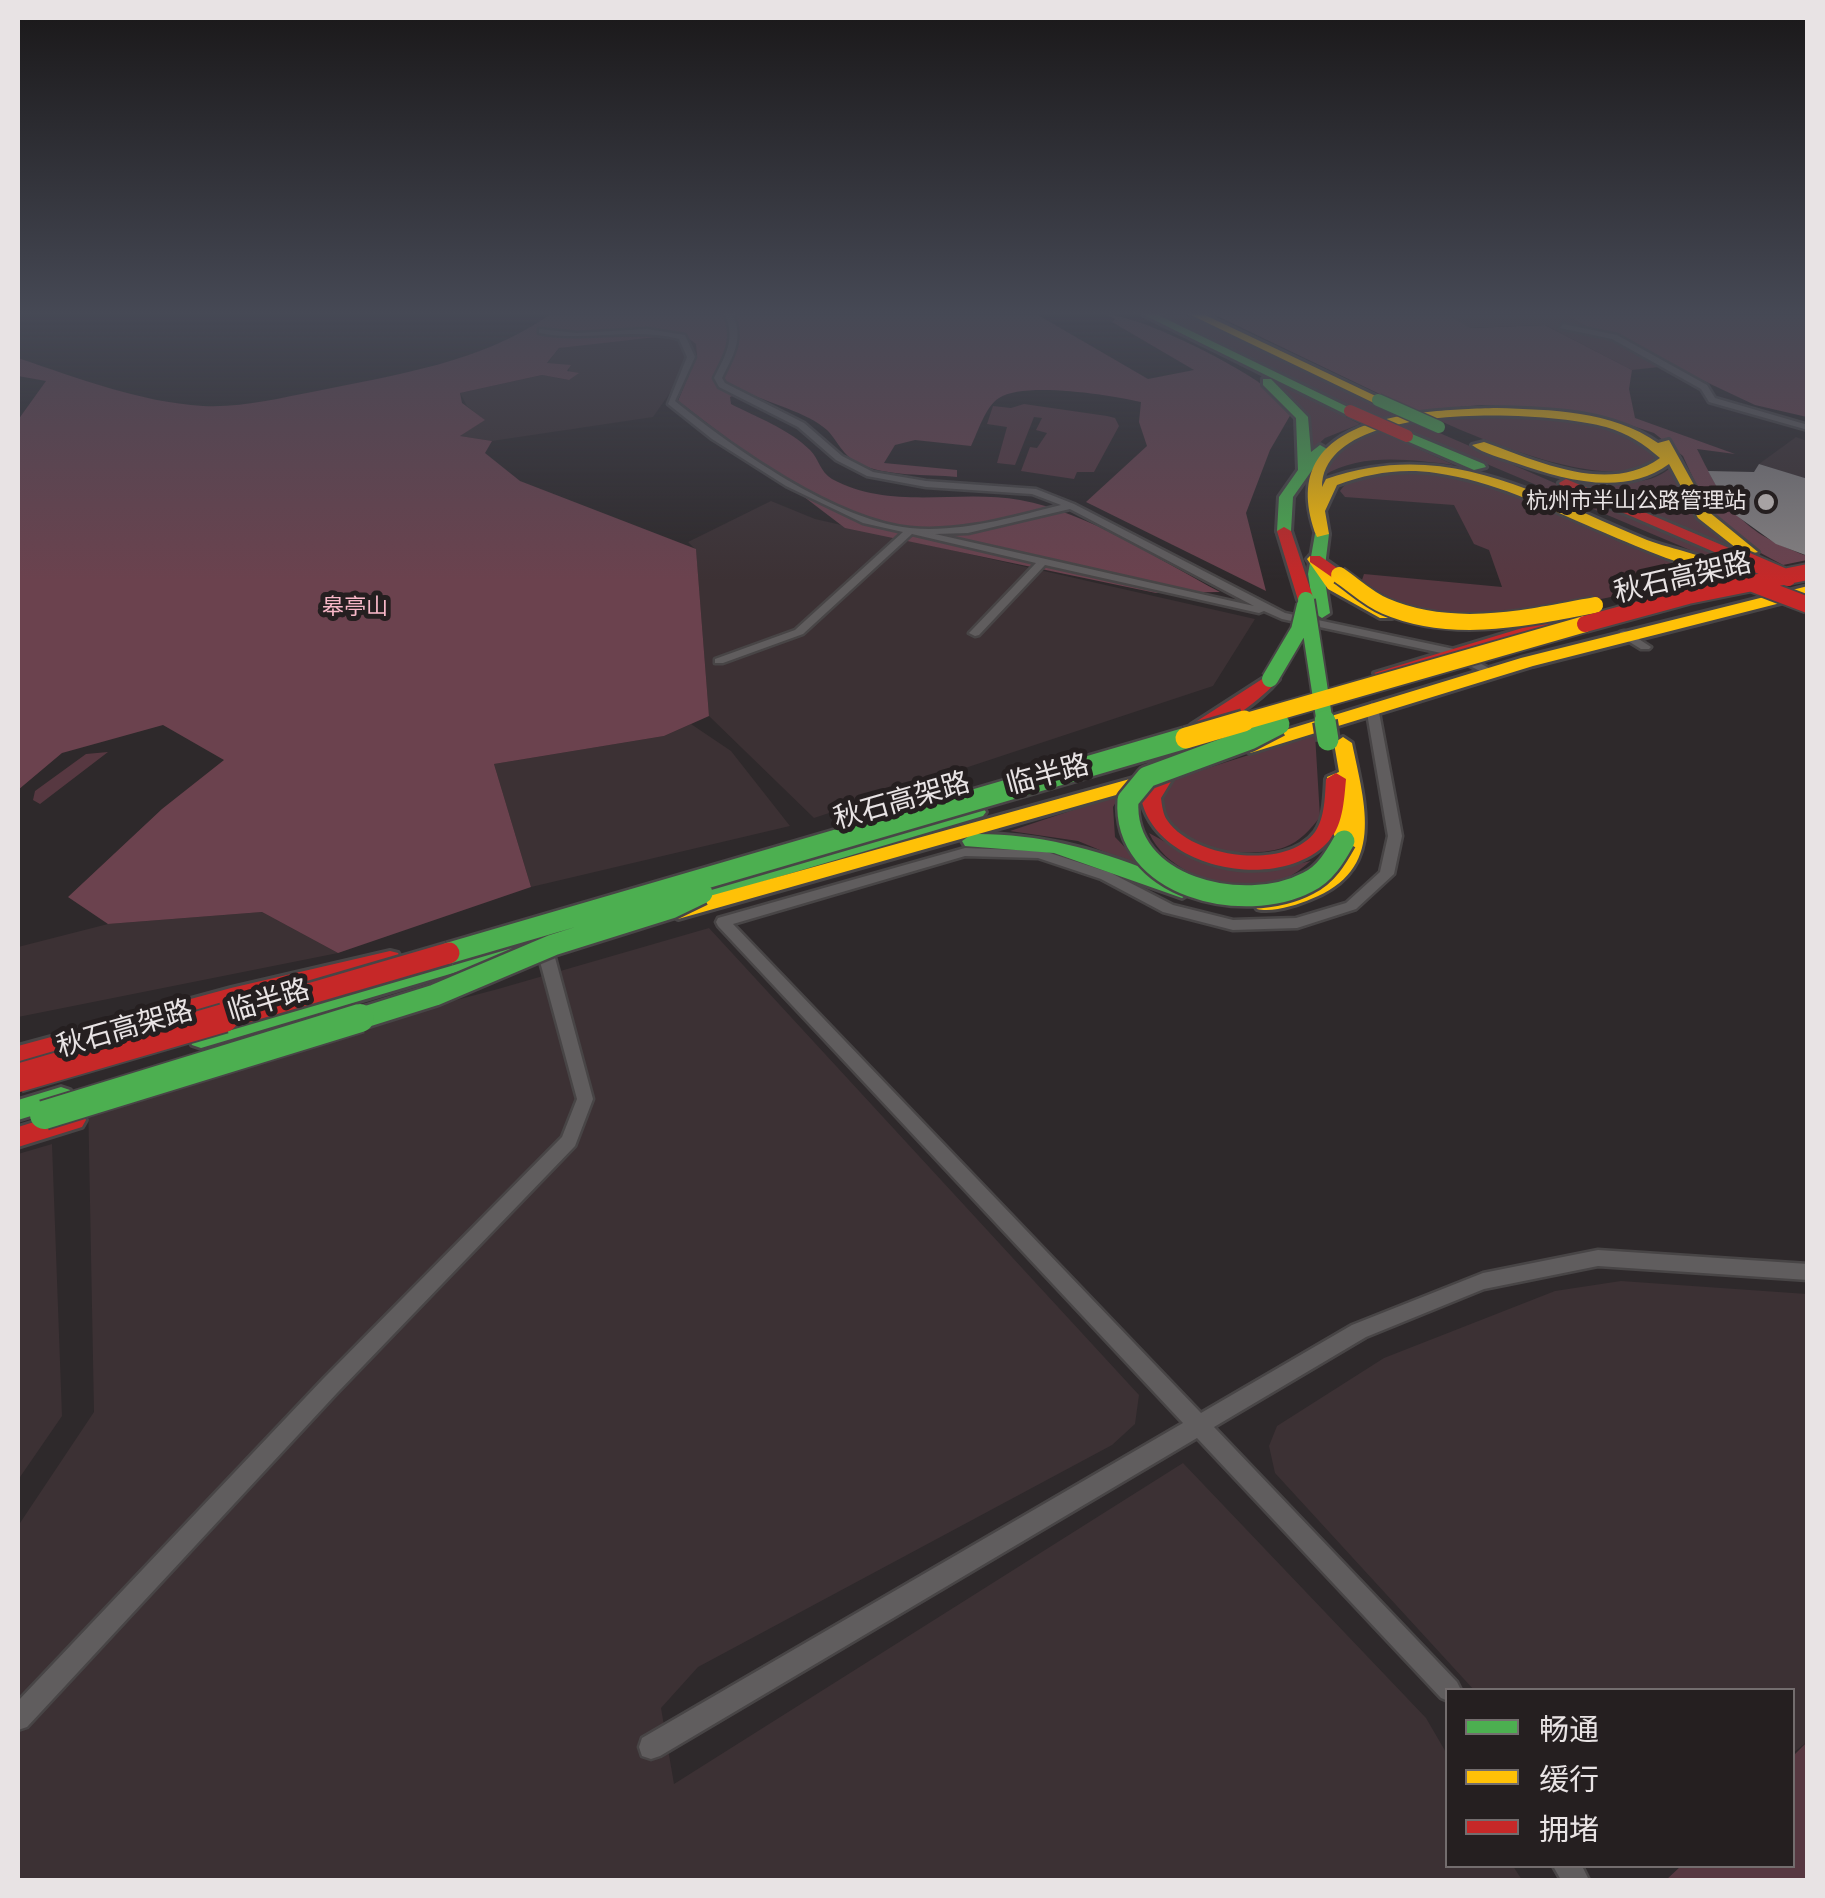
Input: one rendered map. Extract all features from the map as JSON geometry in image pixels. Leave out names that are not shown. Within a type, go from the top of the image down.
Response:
[{"type":"main road","points":[[1292,404],[1305,430],[1305,470]]},
{"type":"main road","points":[[1333,404],[1737,568]]},
{"type":"main road","points":[[1386,404],[1808,604]]},
{"type":"main road","points":[[849,862],[963,842],[1024,838],[1091,851],[1160,882],[1218,902],[1266,904],[1314,896],[1331,886],[1354,856],[1358,833],[1335,742],[1314,606],[1284,531],[1286,497],[1334,437],[1394,418],[1500,408],[1596,417],[1640,430],[1665,444],[1678,461],[1693,504],[1715,526],[1737,568]]},
{"type":"main road","points":[[1189,734],[1253,696],[1270,679],[1314,606],[1315,559],[1322,534],[1318,466],[1334,446],[1370,429],[1476,411],[1575,416],[1642,434],[1668,458],[1664,467],[1653,473],[1607,479],[1554,470],[1479,445]]},
{"type":"main road","points":[[1321,508],[1331,482],[1358,472],[1394,468],[1452,473],[1518,492],[1644,544],[1808,585]]},
{"type":"main road","points":[[1315,559],[1386,606],[1430,619],[1485,622],[1737,568]]},
{"type":"main road","points":[[1315,559],[1334,586],[1363,604],[1425,626],[1478,631],[1558,620]]},
{"type":"main road","name":"秋石高架路","points":[[18,1075],[1492,649],[1737,568],[1808,568]]},
{"type":"main road","name":"临半路","points":[[18,1075],[99,1060],[274,1009],[1057,766],[1189,734],[1558,620],[1808,568]]},
{"type":"main road","name":"秋石高架路","points":[[18,1093],[1615,624],[1808,585]]},
{"type":"main road","name":"临半路","points":[[18,1110],[849,862],[1165,775],[1490,672],[1808,585]]},
{"type":"main road","points":[[1283,722],[1250,739],[1147,777],[1128,800],[1129,833],[1136,846],[1164,870],[1194,884],[1235,894],[1285,892],[1305,884],[1335,860],[1344,841],[1344,811],[1336,778]]},
{"type":"main road","points":[[1165,775],[1153,786],[1149,800],[1152,812],[1174,841],[1217,858],[1265,864],[1299,854],[1322,837],[1334,807],[1335,742]]},
{"type":"main road","points":[[18,1122],[435,994],[553,945],[670,908],[702,893]]},
{"type":"main road","points":[[18,1055],[231,996],[520,924],[585,912]]},
{"type":"main road","points":[[18,1137],[166,1090],[354,1007]]},
{"type":"main road","points":[[18,1075],[108,1044],[234,1013],[274,1009]]},
{"type":"street","points":[[673,404],[698,425],[829,506],[866,521],[1450,652],[1490,672]]},
{"type":"street","points":[[758,404],[800,425],[853,467],[906,481],[1033,490],[1282,616]]},
{"type":"street","points":[[1724,404],[1808,428]]},
{"type":"street","points":[[718,661],[798,632],[910,531],[968,530],[1071,506]]},
{"type":"street","points":[[975,633],[1043,562]]},
{"type":"street","points":[[1624,634],[1645,647]]},
{"type":"street","points":[[1372,708],[1396,836],[1387,874],[1350,906],[1297,923],[1234,926],[1168,908],[1106,876],[1038,854],[966,852],[722,922],[1446,1688]]},
{"type":"street","points":[[18,1718],[330,1386],[570,1141],[585,1099],[546,954]]},
{"type":"street","points":[[651,1746],[1359,1331],[1483,1281],[1598,1258],[1808,1272]]},
{"type":"shaded area","points":[[662,404],[653,417],[492,441],[459,436],[484,420],[467,406]]},
{"type":"shaded area","points":[[1024,404],[1115,418],[1119,426],[1094,472],[1077,472],[1074,479],[1021,471],[1030,447],[1037,448],[1047,433],[1036,430],[1042,418],[1034,417],[1015,465],[997,463],[1007,427],[987,424],[993,406],[1011,408]]},
{"type":"shaded area","points":[[1296,404],[1319,404],[1360,424],[1325,438],[1313,449]]},
{"type":"shaded area","points":[[1346,404],[1375,404],[1748,567],[1735,569]]},
{"type":"shaded area","points":[[1540,415],[1614,426],[1659,452],[1643,466],[1618,471],[1586,469],[1516,451],[1436,419]]},
{"type":"shaded area","points":[[1380,431],[1454,465],[1370,461],[1338,468],[1323,476],[1328,459],[1353,442]]},
{"type":"shaded area","points":[[1796,437],[1807,441],[1807,479],[1759,464]]},
{"type":"shaded area","points":[[1675,463],[1684,492],[1699,515],[1744,553],[1548,471],[1632,482],[1663,473]]},
{"type":"shaded area","points":[[1421,471],[1503,488],[1707,575],[1539,610],[1471,615],[1408,606],[1370,586],[1362,580],[1364,574],[1502,587],[1489,550],[1474,544],[1454,505],[1345,497],[1340,491],[1366,474]]},
{"type":"shaded area","points":[[771,501],[815,519],[1255,619],[1213,686],[814,818],[709,716],[696,550],[688,542]]},
{"type":"shaded area","points":[[691,724],[731,751],[790,826],[531,887],[494,764],[664,736]]},
{"type":"shaded area","points":[[1315,734],[1320,817],[1290,845],[1272,851],[1218,850],[1184,838],[1163,817],[1161,794],[1170,780]]},
{"type":"shaded area","points":[[108,752],[40,804],[33,800],[35,791],[86,754]]},
{"type":"shaded area","points":[[1121,794],[1113,807],[1115,837],[1146,869],[1078,841],[1010,831]]},
{"type":"shaded area","points":[[1149,833],[1189,853],[1227,864],[1267,867],[1311,861],[1294,874],[1266,884],[1227,884],[1189,872],[1173,862]]},
{"type":"shaded area","points":[[262,912],[338,953],[18,1017],[18,947],[108,924]]},
{"type":"shaded area","points":[[709,928],[1139,1395],[1135,1424],[1112,1445],[698,1667],[661,1708],[674,1784],[1183,1463],[1426,1718],[1445,1751],[1445,1868],[1514,1868],[1522,1880],[18,1880],[18,1526],[94,1412],[88,1097],[498,989]]},
{"type":"shaded area","points":[[52,1144],[62,1416],[18,1480],[18,1154]]},
{"type":"shaded area","points":[[1621,1281],[1807,1294],[1808,1741],[1795,1751],[1795,1688],[1472,1688],[1275,1473],[1269,1446],[1277,1426],[1384,1358],[1555,1291]]},
{"type":"shaded area","points":[[1807,1742],[1807,1880],[1666,1880],[1679,1868],[1795,1868],[1795,1754]]},
{"type":"green space","name":"皋亭山","points":[[30,404],[463,404],[485,420],[460,436],[492,441],[485,453],[520,481],[696,549],[709,716],[664,736],[494,764],[531,887],[338,953],[262,912],[108,924],[68,897],[162,809],[224,760],[163,725],[62,753],[18,790],[18,420]]},
{"type":"green space","name":"皋亭山","points":[[681,404],[731,404],[802,443],[828,476],[854,489],[901,497],[997,497],[1072,515],[1123,538],[1220,592],[1156,593],[845,528]]},
{"type":"green space","name":"皋亭山","points":[[774,404],[993,404],[971,446],[915,440],[895,445],[884,463],[957,470],[957,477],[893,473],[858,463],[810,418]]},
{"type":"green space","name":"皋亭山","points":[[1141,404],[1280,404],[1291,414],[1270,450],[1246,513],[1266,591],[1086,502],[1147,446],[1139,422]]},
{"type":"green space","points":[[1400,404],[1632,404],[1635,418],[1735,454],[1697,449],[1739,516],[1766,537],[1807,556],[1807,560],[1783,565],[1757,551],[1709,513],[1683,456],[1654,433],[1602,416],[1558,409],[1482,405],[1415,411]]},
{"type":"green space","points":[[1752,404],[1807,404],[1807,417]]},
{"type":"building","name":"杭州市半山公路管理站","points":[[1759,464],[1808,479],[1808,556],[1776,544],[1730,511],[1708,471],[1754,472]]},
{"type":"traffic: fast","points":[[1289,404],[1302,417],[1305,470]]},
{"type":"traffic: fast","points":[[1334,404],[1350,411]]},
{"type":"traffic: fast","points":[[1386,404],[1439,427]]},
{"type":"traffic: fast","points":[[1407,436],[1479,467]]},
{"type":"traffic: fast","points":[[1284,531],[1286,497],[1320,449]]},
{"type":"traffic: fast","points":[[1322,534],[1316,574],[1322,613]]},
{"type":"traffic: fast","points":[[1306,600],[1328,740]]},
{"type":"traffic: fast","points":[[1270,679],[1299,630],[1305,605]]},
{"type":"traffic: fast","points":[[1279,724],[1250,739],[1147,777],[1128,800],[1132,839],[1145,858],[1164,873],[1212,892],[1239,895],[1288,891],[1309,882],[1325,869],[1344,841]]},
{"type":"traffic: fast","points":[[449,953],[1186,738]]},
{"type":"traffic: fast","points":[[681,899],[976,812]]},
{"type":"traffic: fast","points":[[972,841],[1028,842],[1080,853],[1182,891]]},
{"type":"traffic: fast","points":[[44,1115],[435,995],[553,945],[671,908],[702,893]]},
{"type":"traffic: fast","points":[[201,1039],[553,936]]},
{"type":"traffic: fast","points":[[18,1110],[61,1097]]},
{"type":"traffic: slow","points":[[1322,534],[1315,485],[1318,467],[1344,440],[1376,426],[1454,413],[1537,413],[1612,425],[1645,440],[1668,458],[1650,471],[1628,478],[1603,479],[1550,469],[1479,445]]},
{"type":"traffic: slow","points":[[1664,443],[1703,515],[1750,552]]},
{"type":"traffic: slow","points":[[1321,508],[1331,482],[1386,467],[1436,469],[1495,482],[1724,572]]},
{"type":"traffic: slow","points":[[1315,559],[1334,586],[1386,615]]},
{"type":"traffic: slow","points":[[1339,575],[1385,606],[1436,620],[1489,621],[1595,605]]},
{"type":"traffic: slow","points":[[1250,747],[1527,662],[1808,591]]},
{"type":"traffic: slow","points":[[1186,738],[1585,624]]},
{"type":"traffic: slow","points":[[1265,904],[1327,884],[1344,869],[1353,851],[1354,805],[1343,743]]},
{"type":"traffic: slow","points":[[1337,777],[1344,811],[1344,841]]},
{"type":"traffic: slow","points":[[678,912],[1155,778]]},
{"type":"traffic: jam","points":[[1350,411],[1407,436]]},
{"type":"traffic: jam","points":[[1566,483],[1738,557]]},
{"type":"traffic: jam","points":[[1284,531],[1306,600]]},
{"type":"traffic: jam","points":[[1315,559],[1339,575]]},
{"type":"traffic: jam","points":[[1744,559],[1788,578]]},
{"type":"traffic: jam","points":[[1585,624],[1688,596],[1808,572]]},
{"type":"traffic: jam","points":[[1753,584],[1808,605]]},
{"type":"traffic: jam","points":[[1383,673],[1575,617]]},
{"type":"traffic: jam","points":[[1198,729],[1253,696],[1270,679]]},
{"type":"traffic: jam","points":[[1165,775],[1151,798],[1156,819],[1170,836],[1211,856],[1260,862],[1304,851],[1320,839],[1330,818],[1336,779]]},
{"type":"traffic: jam","points":[[18,1078],[449,953]]},
{"type":"traffic: jam","points":[[18,1055],[231,996],[390,959]]},
{"type":"traffic: jam","points":[[18,1137],[73,1120]]},
{"type":"place","name":"杭州市半山公路管理站","points":[[1766,502]]}]
